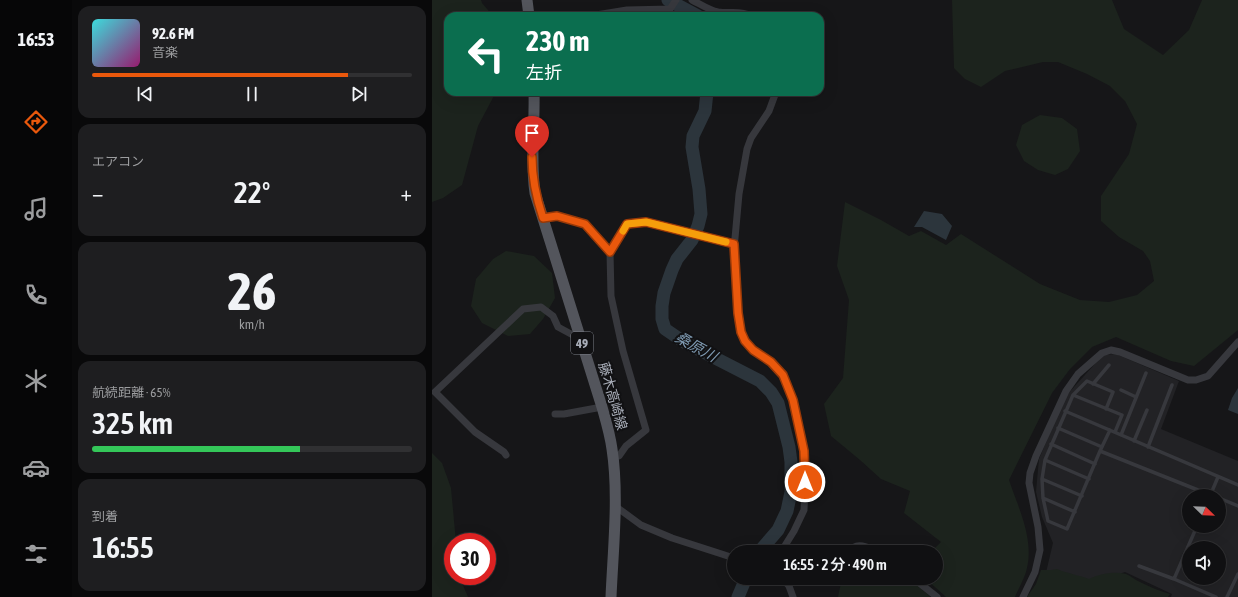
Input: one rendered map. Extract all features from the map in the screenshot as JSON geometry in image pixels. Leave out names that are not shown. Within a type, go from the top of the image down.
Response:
[{"type":"main road","points":[[527,0],[528,12]]},
{"type":"main road","name":"藤木高崎線","points":[[534,96],[532,176],[535,193],[602,407],[613,456],[614,506],[612,597]]},
{"type":"street","points":[[615,12],[627,10],[670,10],[676,0]]},
{"type":"street","points":[[692,0],[720,12]]},
{"type":"street","points":[[731,12],[741,12]]},
{"type":"street","points":[[775,96],[769,111],[751,138],[746,149],[739,194],[734,244],[738,313],[741,332],[745,341],[753,350],[771,362],[783,375],[793,400],[804,451],[806,468],[804,510],[785,545]]},
{"type":"street","points":[[543,218],[557,216],[585,224],[610,252]]},
{"type":"street","points":[[613,456],[619,456],[626,446],[646,430],[623,351],[611,296],[610,252],[627,224],[646,222],[734,244]]},
{"type":"street","points":[[506,455],[504,452],[475,432],[435,392],[522,308],[540,307],[553,316],[558,326],[582,340]]},
{"type":"street","points":[[1023,597],[1036,572],[1040,550],[1038,527],[1029,483],[1030,473],[1053,417],[1066,391],[1078,374],[1102,353],[1111,350],[1120,352],[1188,380],[1196,380],[1208,376],[1238,342]]},
{"type":"street","points":[[555,414],[564,414],[602,407]]},
{"type":"street","points":[[614,506],[641,525],[672,538],[727,556]]},
{"type":"street","points":[[788,585],[793,597]]},
{"type":"street","points":[[922,585],[937,597]]},
{"type":"lane","points":[[1093,384],[1109,365]]},
{"type":"lane","points":[[1121,435],[1146,374]]},
{"type":"lane","points":[[1106,409],[1113,392],[1087,382],[1073,395],[1044,460],[1042,478],[1043,498],[1048,521],[1067,529],[1110,430]]},
{"type":"lane","points":[[1148,447],[1172,385]]},
{"type":"lane","points":[[1121,390],[1136,397]]},
{"type":"lane","points":[[1073,395],[1122,415],[1115,432]]},
{"type":"lane","points":[[1134,441],[1147,410]]},
{"type":"lane","points":[[1065,411],[1238,485]]},
{"type":"lane","points":[[1058,428],[1101,449],[1195,489]]},
{"type":"lane","points":[[1051,444],[1095,464]]},
{"type":"lane","points":[[1044,460],[1088,479]]},
{"type":"lane","points":[[1214,489],[1218,477]]},
{"type":"lane","points":[[1042,478],[1082,496]]},
{"type":"lane","points":[[1043,498],[1075,512]]},
{"type":"lane","points":[[1226,501],[1238,506]]},
{"type":"lane","points":[[1174,579],[1194,533]]},
{"type":"lane","points":[[1139,566],[1216,597]]},
{"type":"lane","points":[[1227,597],[1238,574]]},
{"type":"shaded area","points":[[432,0],[481,0],[490,12],[444,12],[444,96],[494,96],[478,126],[462,185],[443,198],[432,202]]},
{"type":"shaded area","points":[[952,0],[1112,0],[1124,29],[1163,55],[1189,30],[1202,0],[1238,0],[1238,330],[1194,366],[1171,361],[1116,337],[1092,347],[1070,369],[1052,393],[1009,480],[1027,534],[1029,557],[1026,572],[1015,597],[946,597],[933,585],[943,585],[943,545],[938,545],[941,542],[904,513],[910,491],[881,479],[831,436],[824,404],[843,378],[849,300],[837,266],[845,202],[909,236],[921,231],[946,245],[961,234],[1040,284],[1080,300],[1109,302],[1137,295],[1154,281],[1150,261],[1143,251],[1119,237],[1101,221],[1101,196],[1129,154],[1137,124],[1125,101],[1110,86],[1087,74],[1058,62],[1043,62],[1005,71],[981,87],[965,79],[954,68]]},
{"type":"shaded area","points":[[1040,115],[1062,118],[1077,129],[1080,151],[1068,169],[1055,175],[1038,170],[1024,161],[1016,145],[1022,125]]},
{"type":"shaded area","points":[[924,211],[942,214],[952,226],[946,240],[922,227],[914,227]]},
{"type":"shaded area","points":[[506,251],[534,256],[552,273],[555,298],[543,319],[530,334],[508,336],[482,323],[471,306],[476,279],[493,259]]},
{"type":"shaded area","points":[[1116,354],[1179,381],[1161,429],[1238,461],[1238,597],[1171,597],[1172,594],[1125,572],[1088,584],[1044,581],[1053,543],[1042,517],[1036,492],[1039,459],[1065,397],[1103,355]]},
{"type":"shaded area","points":[[1238,388],[1238,414],[1228,410],[1232,398]]},
{"type":"shaded area","points":[[432,453],[442,463],[451,488],[455,533],[444,533],[444,585],[463,585],[468,597],[432,597]]},
{"type":"shaded area","points":[[1057,569],[1089,579],[1107,574],[1126,574],[1147,586],[1170,594],[1168,597],[1027,597],[1036,584],[1041,570]]},
{"type":"shaded area","points":[[841,585],[916,585],[931,597],[838,597]]},
{"type":"waterway","name":"桑原川","points":[[668,0],[690,12]]},
{"type":"waterway","name":"桑原川","points":[[707,96],[705,111],[693,136],[692,147],[699,189],[701,214],[692,240],[677,259],[672,270],[664,293],[662,319],[665,329],[684,342],[760,381],[771,392],[778,403],[789,447],[791,462],[791,492],[787,511],[778,530],[765,545]]},
{"type":"waterway","name":"桑原川","points":[[738,597],[743,585]]},
{"type":"slow traffic","points":[[623,231],[627,224],[646,222],[726,242]]},
{"type":"route","points":[[532,157],[532,176],[535,193],[543,218],[557,216],[585,224],[610,252],[627,224],[646,222],[734,244],[738,313],[741,332],[745,341],[753,350],[771,362],[783,375],[793,400],[804,451],[806,468],[805,482]]}]
